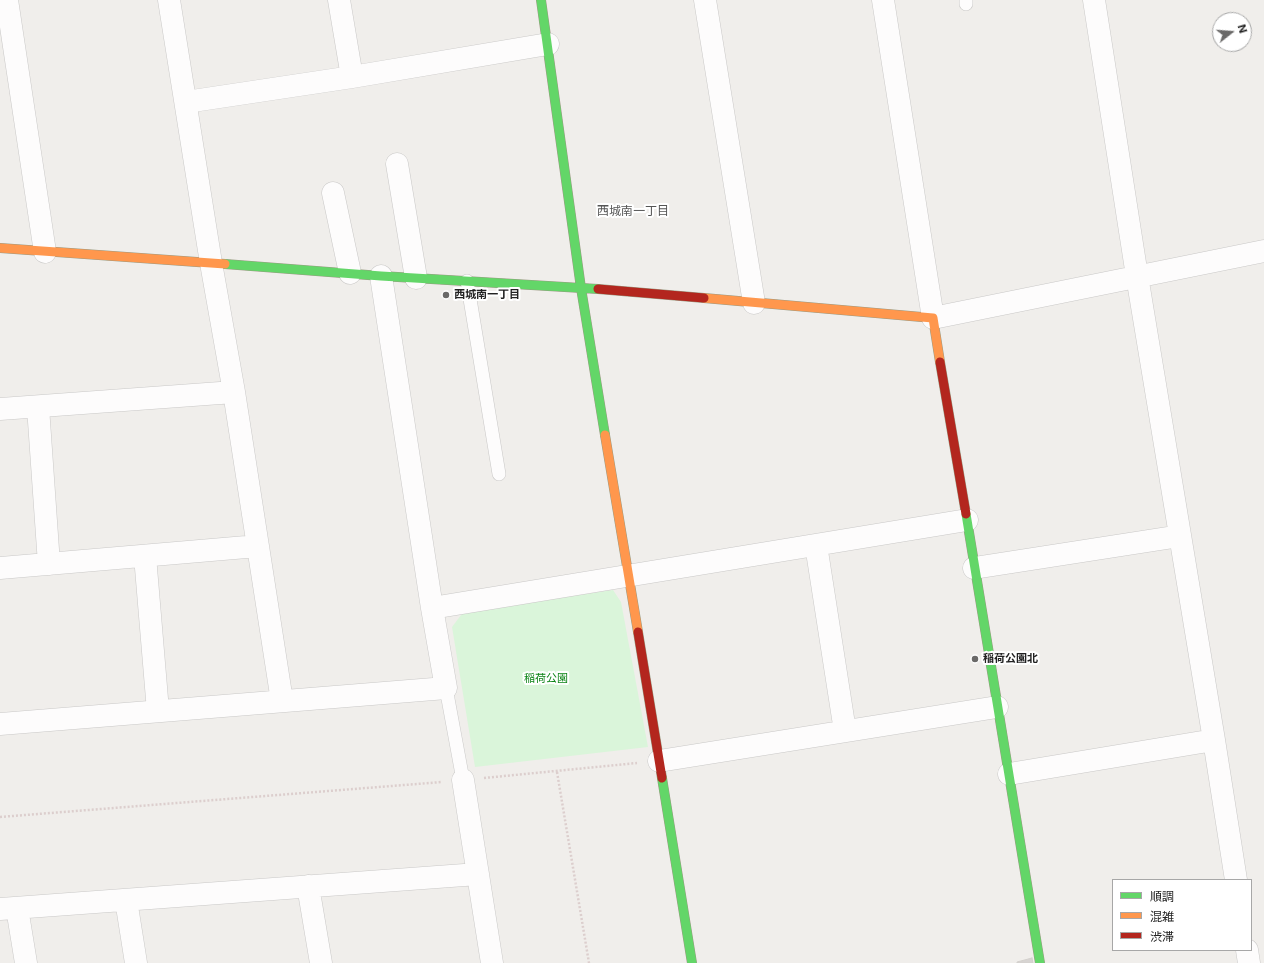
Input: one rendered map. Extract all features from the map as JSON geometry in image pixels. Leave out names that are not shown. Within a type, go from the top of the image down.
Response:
[{"type":"street","points":[[7,0],[45,252]]},
{"type":"street","points":[[169,0],[211,262],[234,392],[282,701]]},
{"type":"street","points":[[339,0],[352,77]]},
{"type":"street","points":[[541,0],[581,288],[692,963]]},
{"type":"street","points":[[705,0],[754,304]]},
{"type":"street","points":[[884,0],[974,568],[1040,963]]},
{"type":"street","points":[[1094,0],[1137,276],[1236,879]]},
{"type":"street","points":[[186,102],[352,77],[548,44]]},
{"type":"street","points":[[397,164],[416,278]]},
{"type":"street","points":[[333,193],[350,273]]},
{"type":"street","points":[[0,248],[211,262],[381,276],[581,288],[754,304],[934,318],[1264,251]]},
{"type":"street","points":[[0,724],[446,688],[432,608],[381,276]]},
{"type":"street","points":[[0,409],[234,392]]},
{"type":"street","points":[[38,406],[49,564]]},
{"type":"street","points":[[432,608],[967,520]]},
{"type":"street","points":[[974,568],[1180,536]]},
{"type":"street","points":[[816,545],[845,731]]},
{"type":"street","points":[[0,568],[258,546]]},
{"type":"street","points":[[146,556],[158,711]]},
{"type":"street","points":[[659,761],[997,707]]},
{"type":"street","points":[[1009,774],[1214,740]]},
{"type":"street","points":[[463,780],[492,963]]},
{"type":"street","points":[[26,963],[9,909],[478,874]]},
{"type":"street","points":[[308,886],[321,963]]},
{"type":"street","points":[[126,900],[136,963]]},
{"type":"street","points":[[1247,951],[1249,963]]},
{"type":"lane","points":[[467,281],[499,474]]},
{"type":"lane","points":[[446,688],[463,780]]},
{"type":"path","points":[[0,817],[463,780],[659,761]]},
{"type":"path","points":[[557,772],[589,963]]},
{"type":"green space","name":"稲荷公園","points":[[613,590],[621,602],[648,747],[475,767],[452,627],[464,611]]},
{"type":"building","points":[[1032,958],[1033,963],[1017,963],[1017,962]]},
{"type":"traffic: fast","points":[[541,0],[581,288],[605,435]]},
{"type":"traffic: fast","points":[[225,264],[381,276],[598,289]]},
{"type":"traffic: fast","points":[[966,514],[1040,963]]},
{"type":"traffic: fast","points":[[662,778],[692,963]]},
{"type":"traffic: slow","points":[[0,248],[225,264]]},
{"type":"traffic: slow","points":[[704,298],[933,318],[940,362]]},
{"type":"traffic: slow","points":[[605,435],[638,632]]},
{"type":"traffic: jam","points":[[598,289],[704,298]]},
{"type":"traffic: jam","points":[[940,362],[966,514]]},
{"type":"traffic: jam","points":[[638,632],[662,778]]},
{"type":"place","name":"西城南一丁目","points":[[446,295]]},
{"type":"place","name":"稲荷公園北","points":[[975,659]]},
{"type":"district","name":"西城南一丁目","points":[[633,211]]}]
